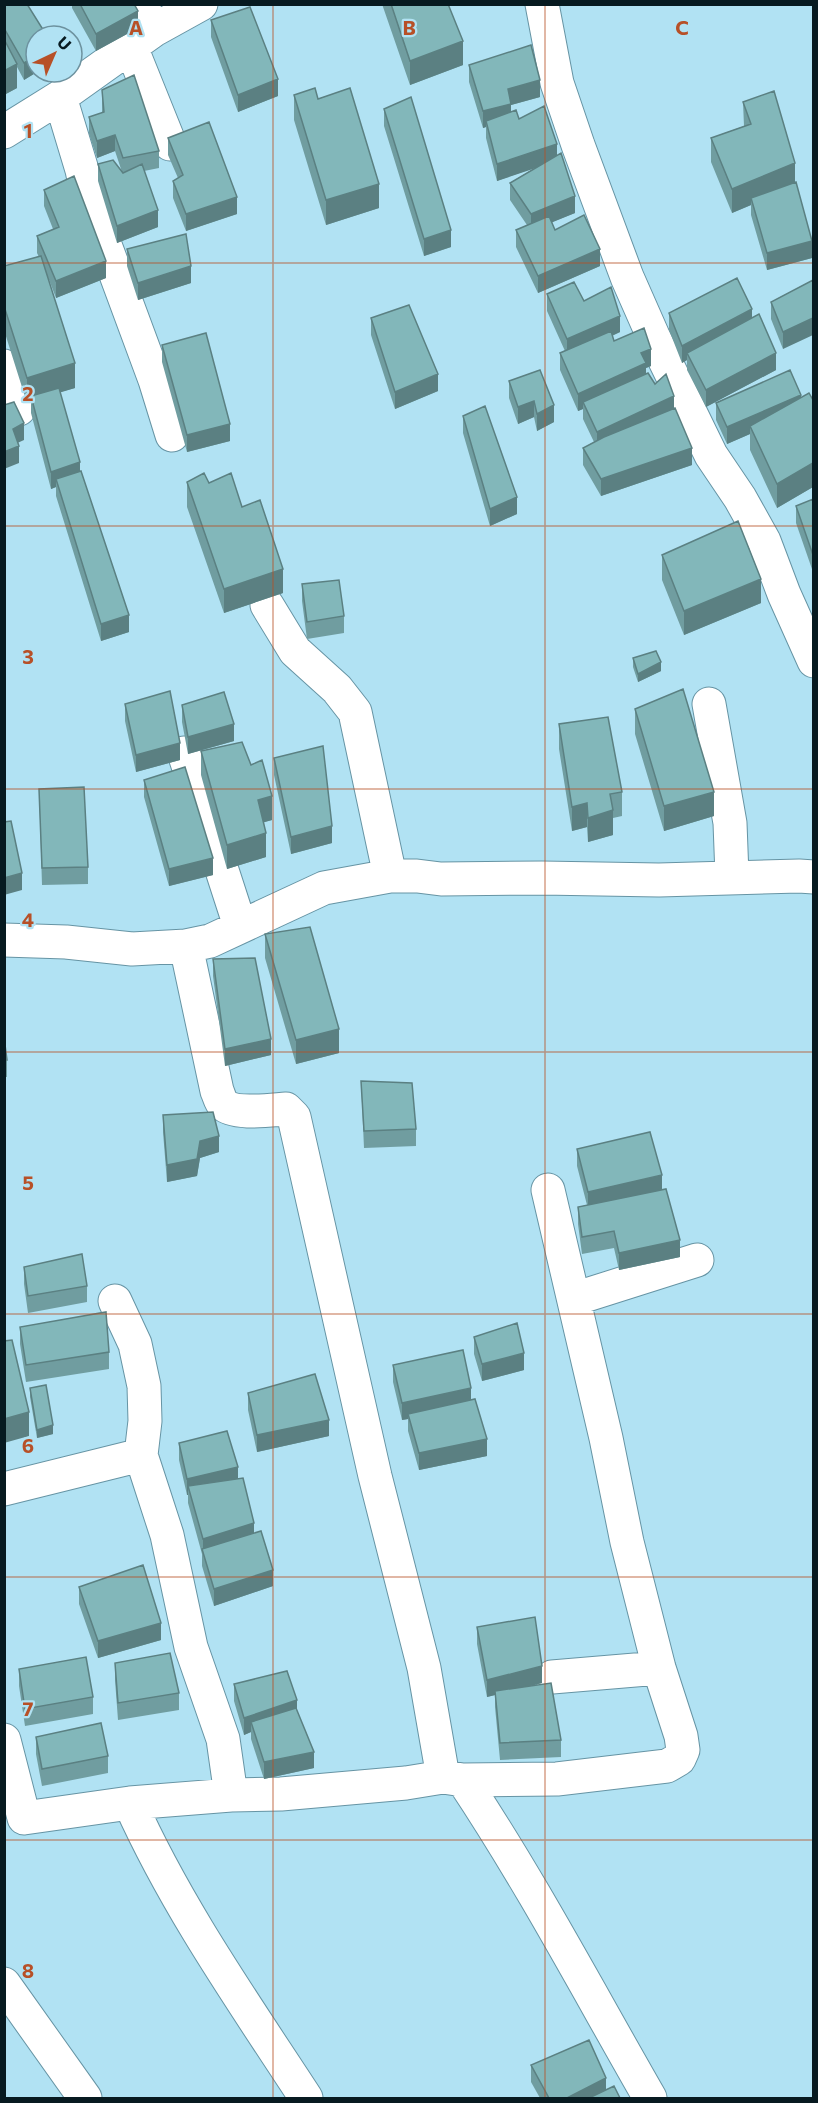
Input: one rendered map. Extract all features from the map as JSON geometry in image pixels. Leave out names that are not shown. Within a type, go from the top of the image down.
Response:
[{"type":"street","points":[[4,132],[60,97],[142,27],[201,4]]},
{"type":"street","points":[[542,4],[557,83],[627,277],[711,455],[740,498],[764,541],[813,661]]},
{"type":"street","points":[[142,27],[170,144]]},
{"type":"street","points":[[60,97],[88,198],[155,380],[172,435]]},
{"type":"street","points":[[4,366],[19,409]]},
{"type":"street","points":[[267,605],[295,651],[337,689],[355,712],[390,876]]},
{"type":"street","points":[[709,704],[729,823],[732,876]]},
{"type":"street","points":[[184,753],[240,926]]},
{"type":"street","points":[[4,940],[66,942],[132,949],[186,946],[210,941],[324,888],[390,876],[441,879],[659,880],[732,876],[813,878]]},
{"type":"street","points":[[186,946],[217,1091],[222,1103],[230,1109],[242,1111],[286,1109],[294,1117],[375,1476],[453,1778],[495,1828],[650,2098]]},
{"type":"street","points":[[4,1740],[14,1820],[130,1803],[231,1795],[281,1794],[453,1778],[557,1779],[667,1766],[680,1759],[683,1750],[681,1736],[659,1668],[627,1542],[606,1438],[548,1190]]},
{"type":"street","points":[[574,1299],[697,1260]]},
{"type":"street","points":[[115,1301],[135,1344],[144,1386],[145,1421],[141,1455],[167,1535],[191,1647],[223,1739],[231,1795]]},
{"type":"street","points":[[4,1489],[141,1455]]},
{"type":"street","points":[[552,1677],[659,1668]]},
{"type":"street","points":[[130,1803],[157,1859],[220,1966],[306,2098]]},
{"type":"street","points":[[4,1983],[85,2098]]},
{"type":"building","points":[[4,4],[27,4],[40,24],[24,24],[24,63],[4,28]]},
{"type":"building","points":[[80,4],[134,4],[138,11],[96,34]]},
{"type":"building","points":[[391,4],[448,4],[463,41],[410,61]]},
{"type":"building","points":[[250,7],[278,79],[238,95],[211,20]]},
{"type":"building","points":[[4,39],[17,64],[4,71]]},
{"type":"building","points":[[531,45],[540,80],[508,89],[511,104],[483,111],[469,65]]},
{"type":"building","points":[[134,75],[159,151],[123,158],[115,135],[97,141],[89,117],[104,112],[102,90]]},
{"type":"building","points":[[315,88],[318,99],[350,88],[379,184],[326,200],[294,95]]},
{"type":"building","points":[[774,91],[795,163],[732,189],[711,138],[751,124],[743,102]]},
{"type":"building","points":[[411,97],[451,230],[424,239],[384,109]]},
{"type":"building","points":[[544,106],[557,144],[497,164],[486,121],[516,110],[519,119]]},
{"type":"building","points":[[209,122],[237,197],[186,214],[173,181],[183,175],[168,138]]},
{"type":"building","points":[[561,153],[575,196],[531,214],[510,183]]},
{"type":"building","points":[[113,160],[123,173],[142,164],[158,210],[117,226],[98,164]]},
{"type":"building","points":[[74,176],[106,261],[56,281],[37,236],[59,227],[44,190]]},
{"type":"building","points":[[796,182],[812,241],[767,253],[751,198]]},
{"type":"building","points":[[584,215],[600,249],[538,276],[516,230],[549,216],[555,230]]},
{"type":"building","points":[[186,234],[191,266],[138,283],[127,249]]},
{"type":"building","points":[[41,256],[75,363],[27,378],[4,306],[4,266]]},
{"type":"building","points":[[737,278],[752,309],[682,346],[669,313]]},
{"type":"building","points":[[813,280],[813,318],[783,332],[771,302]]},
{"type":"building","points":[[574,282],[584,301],[611,287],[620,316],[567,339],[547,294]]},
{"type":"building","points":[[409,305],[438,374],[395,392],[371,318]]},
{"type":"building","points":[[759,314],[776,353],[706,390],[687,353]]},
{"type":"building","points":[[644,328],[651,349],[641,353],[646,363],[578,394],[560,353],[611,331],[614,341]]},
{"type":"building","points":[[206,333],[230,424],[187,435],[162,345]]},
{"type":"building","points":[[540,370],[554,405],[537,414],[534,401],[518,407],[509,381]]},
{"type":"building","points":[[790,370],[801,395],[727,427],[716,403]]},
{"type":"building","points":[[648,373],[655,384],[666,374],[674,396],[597,432],[583,402]]},
{"type":"building","points":[[59,388],[80,462],[51,472],[31,396]]},
{"type":"building","points":[[809,393],[813,400],[813,463],[777,484],[750,426]]},
{"type":"building","points":[[14,402],[24,423],[13,429],[19,446],[4,452],[4,405]]},
{"type":"building","points":[[485,406],[517,497],[490,509],[463,416]]},
{"type":"building","points":[[675,408],[692,448],[601,479],[583,448]]},
{"type":"building","points":[[81,471],[129,615],[101,624],[56,479]]},
{"type":"building","points":[[204,473],[209,483],[231,473],[242,507],[260,500],[283,569],[224,589],[187,482]]},
{"type":"building","points":[[813,499],[813,555],[796,506]]},
{"type":"building","points":[[738,521],[761,579],[684,611],[662,555]]},
{"type":"building","points":[[339,580],[344,616],[307,622],[302,584]]},
{"type":"building","points":[[656,651],[661,662],[638,674],[633,658]]},
{"type":"building","points":[[683,689],[714,792],[664,806],[635,709]]},
{"type":"building","points":[[170,691],[180,743],[136,755],[125,704]]},
{"type":"building","points":[[224,692],[234,724],[188,737],[182,705]]},
{"type":"building","points":[[608,717],[622,792],[610,794],[613,810],[588,818],[587,803],[572,807],[559,724]]},
{"type":"building","points":[[242,742],[251,765],[262,760],[272,796],[258,800],[266,833],[227,845],[201,751]]},
{"type":"building","points":[[323,746],[332,826],[291,837],[274,758]]},
{"type":"building","points":[[185,767],[213,858],[169,869],[144,780]]},
{"type":"building","points":[[84,787],[88,867],[42,868],[39,789]]},
{"type":"building","points":[[11,821],[22,873],[4,878],[4,822]]},
{"type":"building","points":[[310,927],[339,1029],[296,1040],[265,934]]},
{"type":"building","points":[[255,958],[271,1039],[225,1049],[213,959]]},
{"type":"building","points":[[4,1037],[7,1060],[4,1060]]},
{"type":"building","points":[[361,1081],[412,1083],[416,1129],[364,1131]]},
{"type":"building","points":[[213,1112],[219,1136],[200,1141],[197,1159],[167,1165],[163,1115]]},
{"type":"building","points":[[650,1132],[662,1175],[588,1192],[577,1149]]},
{"type":"building","points":[[666,1189],[680,1240],[619,1253],[614,1231],[582,1237],[578,1207]]},
{"type":"building","points":[[82,1254],[87,1286],[28,1296],[24,1267]]},
{"type":"building","points":[[106,1312],[109,1352],[26,1365],[20,1327]]},
{"type":"building","points":[[517,1323],[524,1353],[482,1364],[474,1337]]},
{"type":"building","points":[[12,1340],[29,1412],[4,1419],[4,1341]]},
{"type":"building","points":[[463,1350],[471,1388],[402,1403],[393,1365]]},
{"type":"building","points":[[315,1374],[329,1420],[257,1435],[248,1393]]},
{"type":"building","points":[[46,1385],[53,1425],[37,1430],[30,1388]]},
{"type":"building","points":[[475,1399],[487,1439],[419,1453],[408,1414]]},
{"type":"building","points":[[227,1431],[238,1467],[187,1479],[179,1443]]},
{"type":"building","points":[[243,1478],[254,1523],[203,1539],[188,1486]]},
{"type":"building","points":[[261,1531],[273,1570],[214,1589],[202,1549]]},
{"type":"building","points":[[143,1565],[161,1623],[98,1641],[79,1587]]},
{"type":"building","points":[[535,1617],[542,1666],[487,1680],[477,1627]]},
{"type":"building","points":[[170,1653],[179,1693],[118,1703],[115,1663]]},
{"type":"building","points":[[86,1657],[93,1697],[25,1709],[19,1669]]},
{"type":"building","points":[[287,1671],[297,1700],[244,1718],[234,1684]]},
{"type":"building","points":[[551,1683],[561,1740],[500,1743],[495,1691]]},
{"type":"building","points":[[296,1708],[314,1752],[264,1762],[251,1722]]},
{"type":"building","points":[[101,1723],[108,1756],[42,1769],[36,1737]]},
{"type":"building","points":[[589,2040],[606,2078],[567,2098],[549,2098],[531,2065]]},
{"type":"building","points":[[614,2086],[620,2098],[589,2098]]}]
